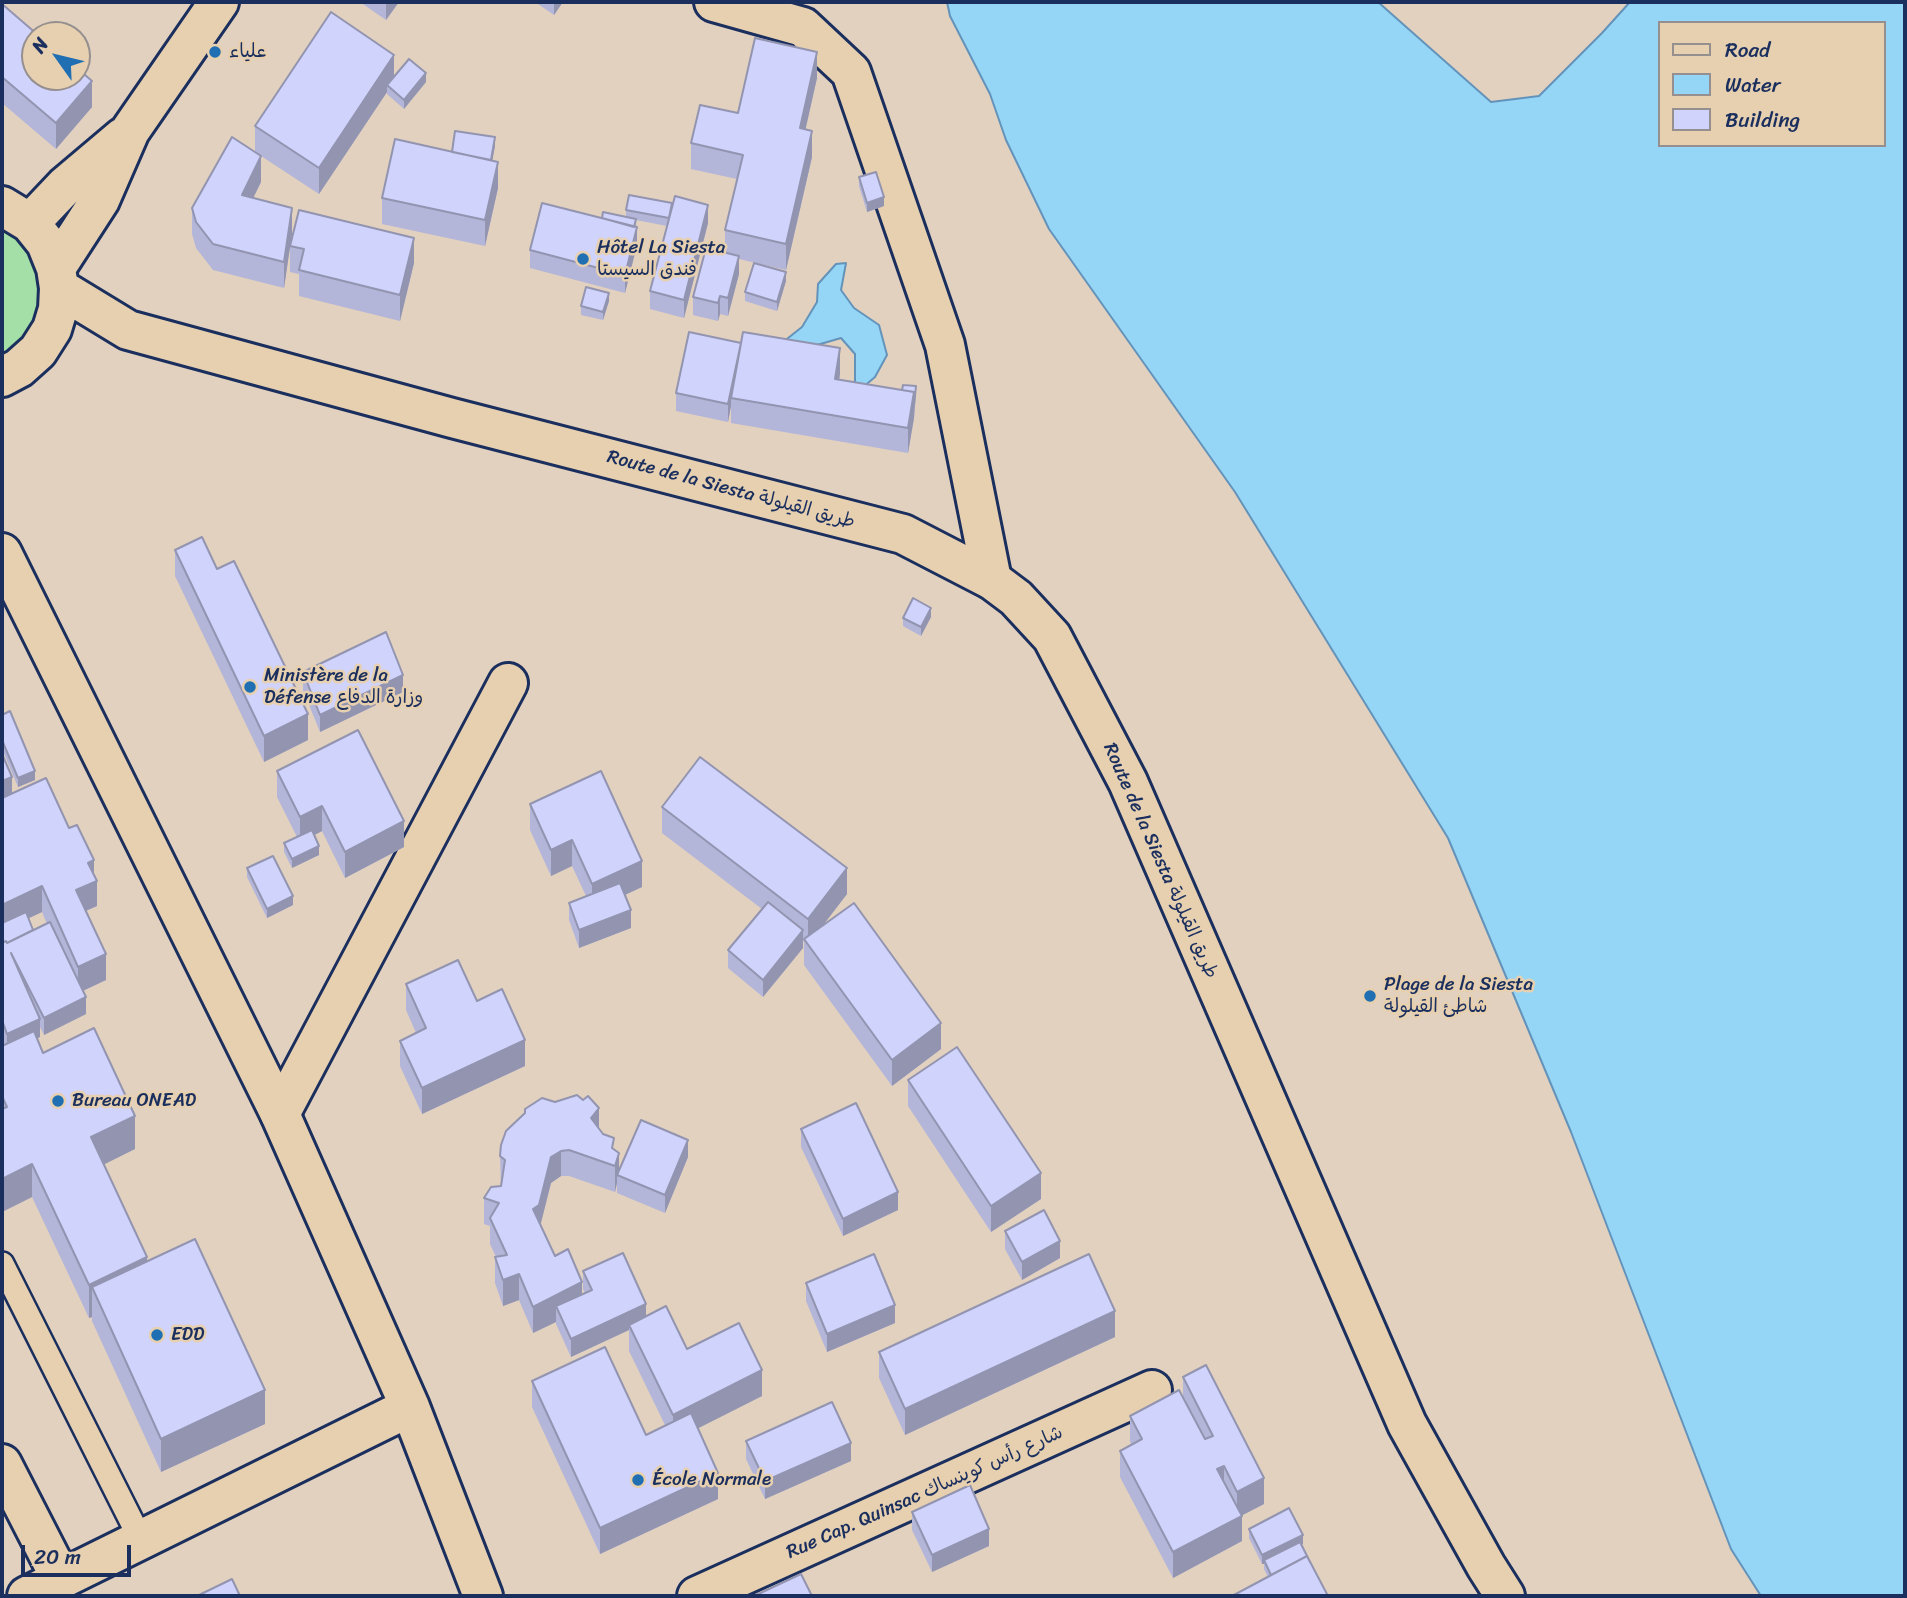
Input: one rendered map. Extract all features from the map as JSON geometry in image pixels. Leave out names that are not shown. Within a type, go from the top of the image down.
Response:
[{"type":"main road","points":[[58,278],[100,200],[130,131],[219,2]]},
{"type":"main road","points":[[714,2],[808,14],[850,72],[945,345],[992,580]]},
{"type":"main road","points":[[2,377],[19,369],[38,351],[51,329],[58,309],[58,278],[46,243],[16,214],[65,186],[130,131]]},
{"type":"main road","name":"Route de la Siesta طريق القيلولة","points":[[58,278],[128,330]]},
{"type":"main road","name":"Route de la Siesta طريق القيلولة","points":[[51,329],[75,334],[128,330],[452,418],[903,534],[992,580],[1016,598],[1052,637],[1128,782],[1407,1424],[1505,1596]]},
{"type":"main road","points":[[2,553],[11,600],[280,1114],[410,1407],[483,1596]]},
{"type":"main road","points":[[280,1114],[508,683]]},
{"type":"main road","name":"Rue Cap. Quinsac شارع رأس كوينساك","points":[[697,1596],[1152,1390]]},
{"type":"main road","points":[[27,1596],[410,1407]]},
{"type":"main road","points":[[2,1464],[61,1578]]},
{"type":"lane","points":[[2,1264],[141,1540]]},
{"type":"green space","points":[[2,226],[25,244],[39,267],[43,293],[39,319],[27,341],[2,361]]},
{"type":"water","points":[[947,2],[1378,2],[1491,102],[1539,96],[1630,2],[1905,2],[1905,1596],[1761,1596],[1731,1549],[1571,1132],[1448,838],[1235,492],[1049,229],[1006,140],[990,94],[950,16]]},
{"type":"water","points":[[846,263],[841,290],[854,308],[879,325],[887,355],[875,377],[855,394],[855,354],[841,338],[817,345],[778,346],[802,327],[817,302],[818,284],[836,264]]},
{"type":"building","points":[[2,4],[22,21],[21,91],[83,91],[56,123],[2,77]]},
{"type":"building","points":[[331,12],[394,55],[319,168],[255,126]]},
{"type":"building","points":[[755,38],[817,52],[800,128],[812,131],[786,244],[725,230],[743,155],[691,143],[700,105],[738,113]]},
{"type":"building","points":[[409,59],[426,73],[404,100],[387,85]]},
{"type":"building","points":[[455,131],[495,137],[491,160],[452,152]]},
{"type":"building","points":[[232,137],[261,156],[242,195],[292,208],[284,262],[213,244],[196,222],[192,208]]},
{"type":"building","points":[[395,139],[498,162],[485,220],[382,198]]},
{"type":"building","points":[[876,172],[884,197],[867,203],[859,177]]},
{"type":"building","points":[[629,195],[672,203],[669,218],[626,210]]},
{"type":"building","points":[[675,196],[708,205],[684,300],[650,291]]},
{"type":"building","points":[[542,203],[637,227],[625,275],[530,250]]},
{"type":"building","points":[[299,210],[414,238],[400,295],[299,270],[304,249],[290,246]]},
{"type":"building","points":[[603,212],[636,219],[634,227],[602,218]]},
{"type":"building","points":[[706,248],[739,256],[728,298],[720,296],[718,303],[693,297]]},
{"type":"building","points":[[754,263],[786,272],[777,302],[745,292]]},
{"type":"building","points":[[586,287],[609,293],[603,312],[581,306]]},
{"type":"building","points":[[689,332],[741,343],[728,404],[676,393]]},
{"type":"building","points":[[743,332],[840,348],[835,379],[914,392],[908,428],[731,398]]},
{"type":"building","points":[[903,385],[916,386],[914,405],[914,392],[902,390]]},
{"type":"building","points":[[202,537],[217,569],[234,561],[308,714],[264,736],[175,550]]},
{"type":"building","points":[[913,598],[931,608],[921,627],[903,618]]},
{"type":"building","points":[[386,632],[403,675],[320,715],[303,672]]},
{"type":"building","points":[[10,711],[35,771],[18,778],[2,740],[2,715]]},
{"type":"building","points":[[358,730],[404,821],[345,852],[322,806],[300,817],[277,771]]},
{"type":"building","points":[[2,754],[12,777],[2,781]]},
{"type":"building","points":[[700,757],[847,868],[808,919],[662,807]]},
{"type":"building","points":[[601,771],[642,861],[592,884],[572,840],[551,850],[530,804]]},
{"type":"building","points":[[46,778],[69,828],[77,825],[94,860],[88,863],[97,881],[76,890],[106,954],[78,967],[42,886],[2,905],[2,798]]},
{"type":"building","points":[[312,830],[319,846],[292,859],[284,843]]},
{"type":"building","points":[[273,856],[293,896],[267,909],[247,868]]},
{"type":"building","points":[[620,883],[631,910],[579,930],[569,903]]},
{"type":"building","points":[[768,902],[803,930],[763,980],[728,950]]},
{"type":"building","points":[[854,903],[941,1023],[892,1060],[804,939]]},
{"type":"building","points":[[26,912],[33,930],[7,943],[3,942],[2,923]]},
{"type":"building","points":[[50,922],[86,997],[44,1018],[11,953],[40,1019],[7,1034],[2,1020],[2,943]]},
{"type":"building","points":[[458,960],[477,1001],[502,989],[525,1040],[422,1088],[400,1041],[426,1028],[406,984]]},
{"type":"building","points":[[94,1028],[135,1116],[91,1137],[147,1257],[89,1285],[32,1164],[2,1179],[2,1109],[7,1107],[2,1096],[2,1046],[34,1031],[43,1053]]},
{"type":"building","points":[[957,1047],[1041,1173],[991,1206],[908,1080]]},
{"type":"building","points":[[577,1095],[583,1100],[588,1096],[599,1108],[591,1118],[603,1134],[614,1138],[612,1148],[619,1153],[615,1166],[569,1150],[551,1157],[539,1205],[533,1209],[555,1256],[568,1249],[582,1282],[533,1307],[519,1274],[503,1280],[495,1257],[507,1255],[490,1218],[499,1203],[484,1198],[491,1187],[501,1186],[505,1160],[500,1156],[501,1145],[506,1131],[525,1113],[525,1109],[542,1098],[555,1102]]},
{"type":"building","points":[[856,1103],[898,1192],[843,1219],[801,1129]]},
{"type":"building","points":[[641,1120],[688,1140],[665,1195],[617,1175]]},
{"type":"building","points":[[1044,1210],[1060,1241],[1022,1262],[1005,1231]]},
{"type":"building","points":[[195,1239],[265,1390],[161,1439],[92,1287]]},
{"type":"building","points":[[623,1253],[646,1304],[571,1339],[556,1306],[592,1290],[583,1271]]},
{"type":"building","points":[[874,1254],[895,1305],[827,1334],[806,1283]]},
{"type":"building","points":[[1089,1254],[1115,1311],[905,1409],[879,1352]]},
{"type":"building","points":[[666,1306],[687,1349],[739,1323],[762,1370],[673,1415],[629,1325]]},
{"type":"building","name":"École Normale","points":[[605,1347],[646,1435],[691,1413],[718,1473],[600,1528],[532,1381]]},
{"type":"building","points":[[1206,1365],[1264,1478],[1237,1492],[1224,1466],[1217,1469],[1242,1516],[1173,1552],[1120,1451],[1142,1439],[1130,1416],[1179,1390],[1205,1439],[1213,1436],[1183,1377]]},
{"type":"building","points":[[832,1402],[851,1443],[765,1481],[746,1441]]},
{"type":"building","points":[[970,1485],[989,1529],[932,1555],[912,1512]]},
{"type":"building","points":[[1289,1508],[1303,1535],[1262,1555],[1249,1529]]},
{"type":"building","points":[[1300,1542],[1307,1556],[1271,1575],[1264,1560]]},
{"type":"building","points":[[1307,1556],[1328,1596],[1232,1596]]},
{"type":"building","points":[[801,1574],[812,1596],[754,1596]]},
{"type":"building","points":[[232,1579],[240,1596],[197,1596]]},
{"type":"place","name":"علياء","points":[[215,52]]},
{"type":"place","name":"Hôtel La Siesta فندق السيستا","points":[[583,259]]},
{"type":"place","name":"Ministère de la Défense وزارة الدفاع","points":[[250,687]]},
{"type":"place","name":"Plage de la Siesta شاطئ القيلولة","points":[[1370,996]]},
{"type":"place","name":"Bureau ONEAD","points":[[58,1101]]},
{"type":"place","name":"EDD","points":[[157,1335]]},
{"type":"place","name":"École Normale","points":[[638,1480]]}]
